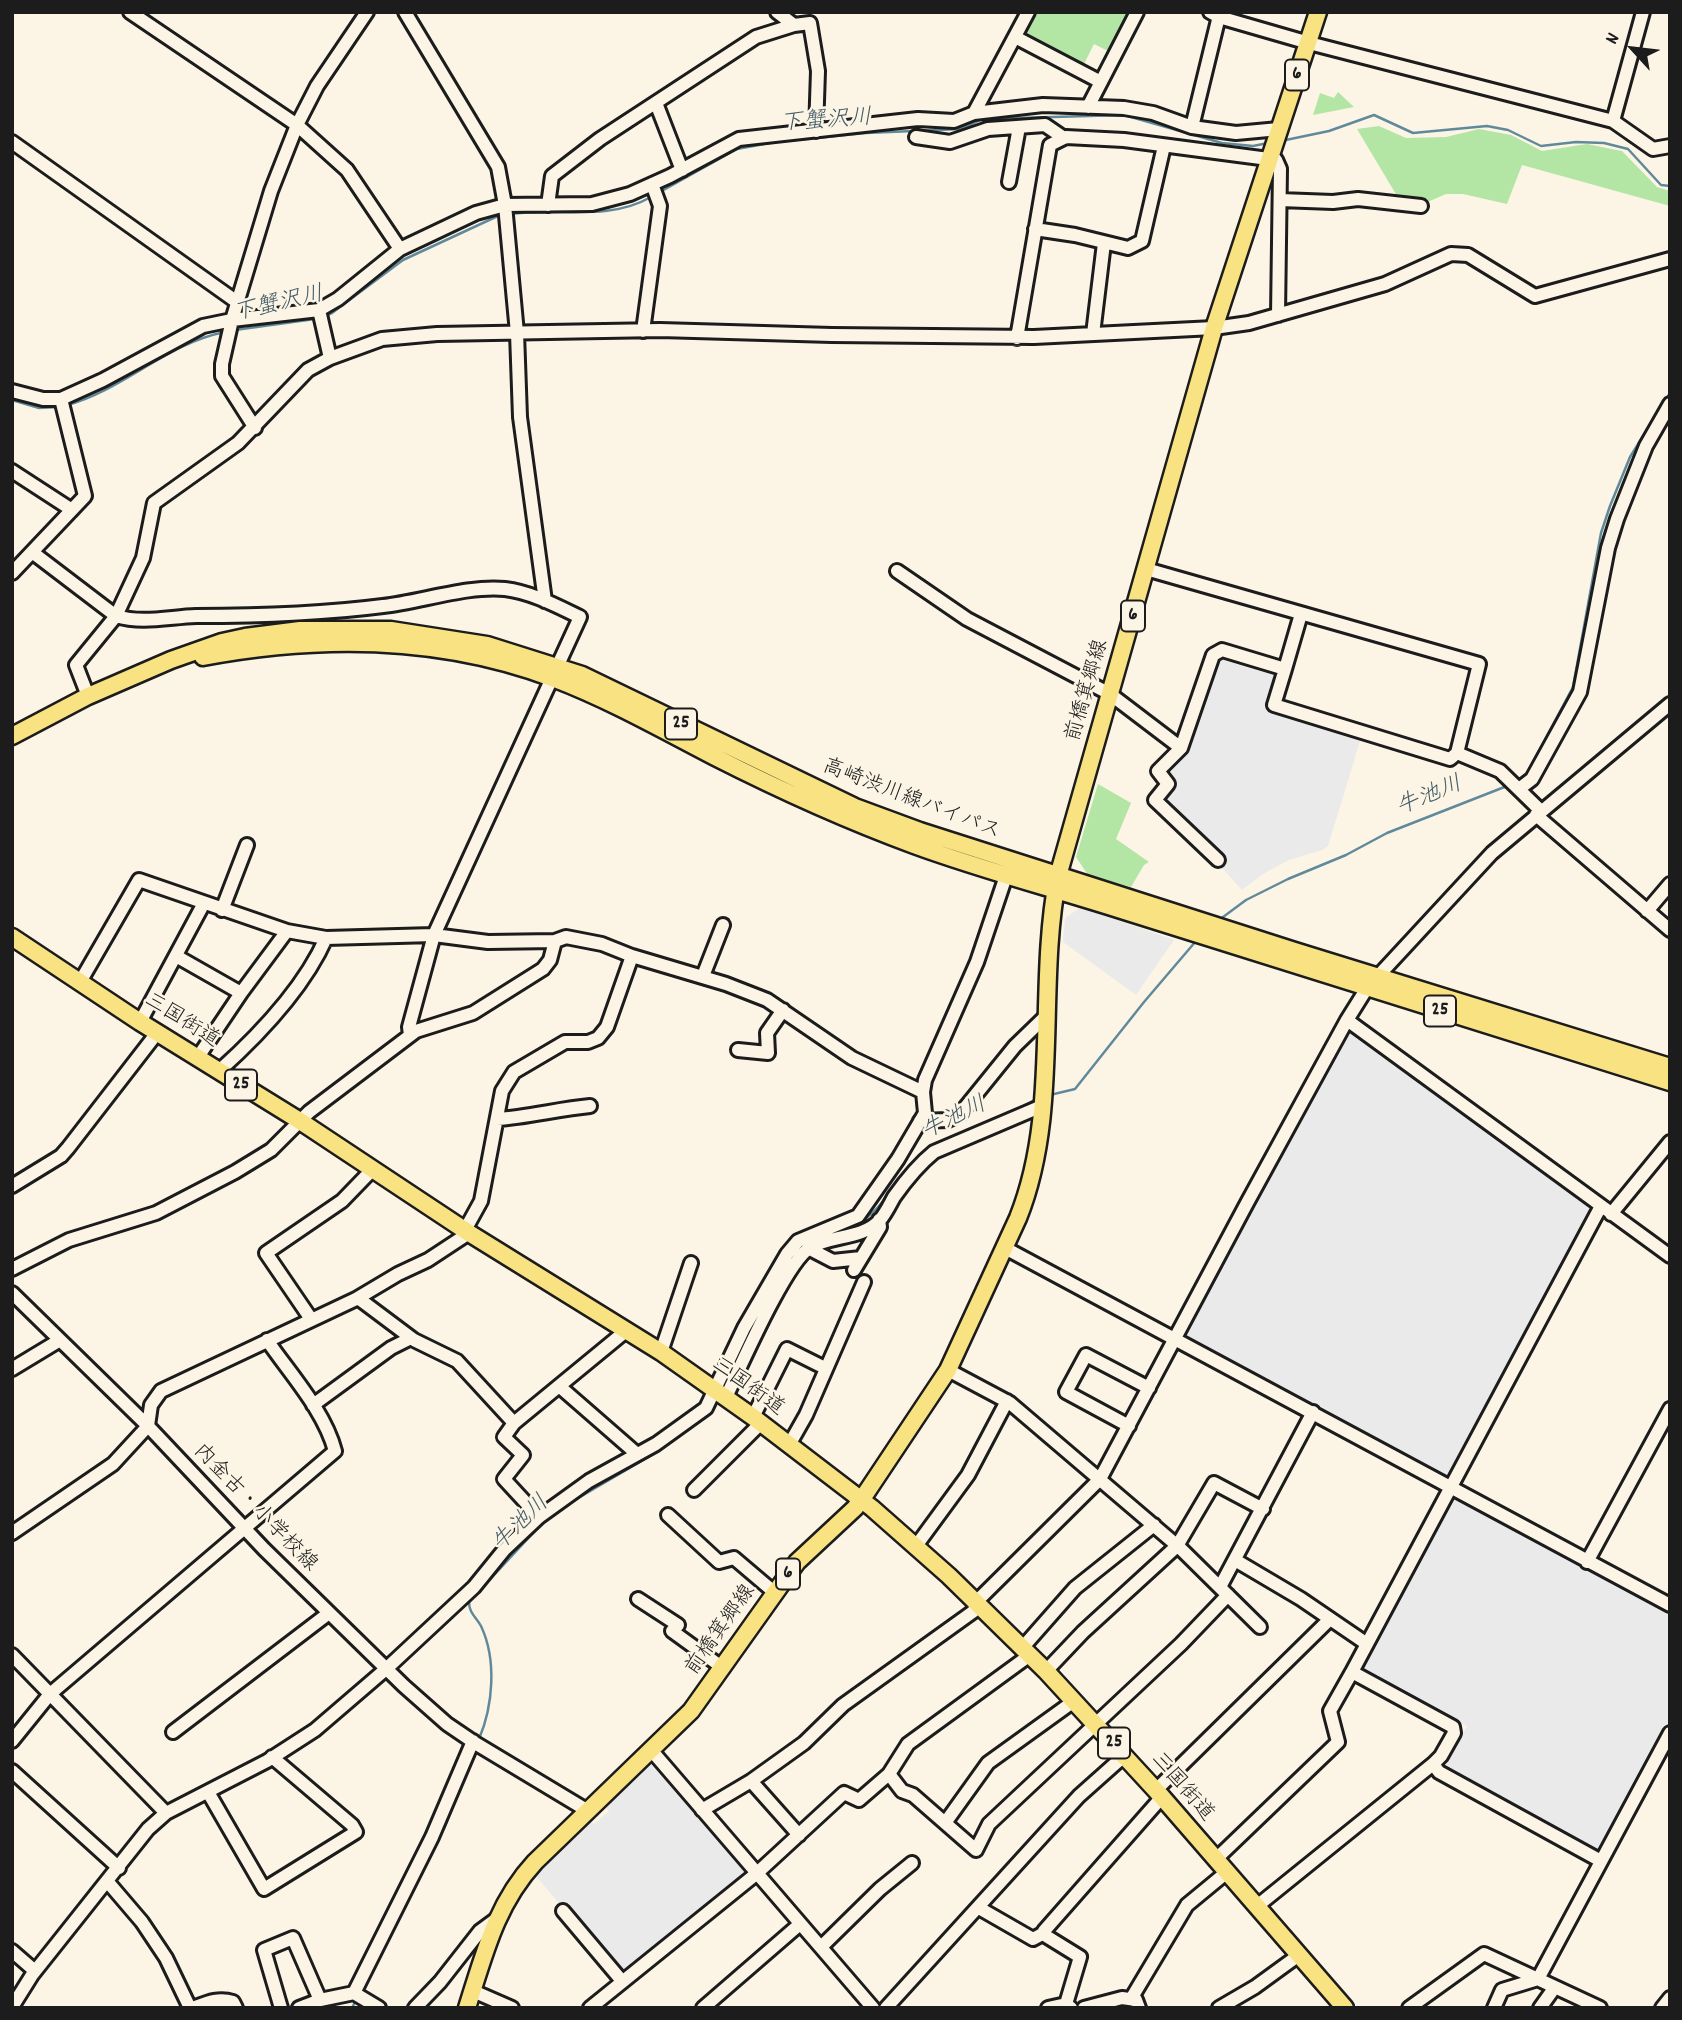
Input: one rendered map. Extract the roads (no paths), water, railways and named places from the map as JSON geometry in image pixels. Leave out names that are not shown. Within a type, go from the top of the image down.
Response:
[{"type":"main road","name":"前橋箕郷線","points":[[467,2008],[495,1920],[527,1870],[691,1711],[797,1562],[861,1500],[948,1370],[1029,1193],[1039,1151],[1049,951],[1057,883],[1214,328],[1318,12]]},
{"type":"main road","name":"高崎渋川線バイパス","points":[[12,736],[88,696],[143,672],[255,648],[348,642],[388,643],[446,650],[555,672],[597,682],[855,807],[1057,883],[1373,983],[1670,1082]]},
{"type":"main road","name":"高崎渋川線バイパス","points":[[555,672],[591,695],[849,820],[1006,876],[1057,883]]},
{"type":"main road","name":"三国街道","points":[[16,945],[80,982],[300,1121],[467,1232],[661,1352],[757,1420],[861,1500],[916,1546],[1046,1671],[1125,1755],[1227,1872],[1299,1955],[1337,2005]]},
{"type":"main road","name":"高崎渋川線バイパス","points":[[1373,983],[1670,1067]]},
{"type":"street","points":[[130,12],[297,125],[347,170],[400,248]]},
{"type":"street","points":[[255,428],[222,376],[232,320],[271,191],[297,125],[317,86],[367,12]]},
{"type":"street","points":[[405,12],[498,167],[505,205],[517,333],[520,417],[545,601]]},
{"type":"street","points":[[777,12],[794,25]]},
{"type":"street","points":[[974,113],[1028,12]]},
{"type":"street","points":[[1088,107],[1137,12]]},
{"type":"street","points":[[1613,121],[1643,12]]},
{"type":"street","points":[[1192,127],[1216,14],[1309,43],[1613,121],[1653,149],[1670,146]]},
{"type":"street","points":[[548,205],[552,176],[600,139],[757,37],[811,17],[818,71],[816,131]]},
{"type":"street","points":[[1015,37],[1101,82]]},
{"type":"street","points":[[656,103],[682,170]]},
{"type":"street","points":[[12,391],[43,399],[61,399],[103,380],[203,326],[319,310],[338,299],[400,248],[476,213],[505,205],[592,204],[629,194],[682,170],[739,139],[918,119],[954,121],[974,113],[1044,105],[1124,108],[1153,113],[1192,127],[1236,133],[1274,145]]},
{"type":"street","points":[[916,137],[950,142],[988,129],[1045,125],[1064,138]]},
{"type":"street","points":[[1009,182],[1019,127]]},
{"type":"street","points":[[1017,338],[1050,145],[1064,138],[1124,140],[1164,146],[1274,145]]},
{"type":"street","points":[[12,142],[145,234],[237,302]]},
{"type":"street","points":[[1274,145],[1280,169],[1278,315]]},
{"type":"street","points":[[1035,229],[1075,235],[1128,248],[1142,241],[1164,146]]},
{"type":"street","points":[[643,331],[660,206],[652,184]]},
{"type":"street","points":[[1280,200],[1333,202],[1357,199],[1421,206]]},
{"type":"street","points":[[1093,334],[1104,243]]},
{"type":"street","points":[[88,696],[76,665],[116,616],[143,558],[154,503],[238,443],[307,370],[330,358],[382,339],[437,334],[643,331],[1017,338],[1214,328],[1249,323],[1385,284],[1451,254],[1468,255],[1535,296],[1670,259]]},
{"type":"street","points":[[319,310],[330,358]]},
{"type":"street","points":[[12,573],[85,496],[61,399]]},
{"type":"street","points":[[1514,785],[1532,779],[1580,692],[1608,548],[1617,519],[1646,446],[1670,404]]},
{"type":"street","points":[[12,471],[72,510]]},
{"type":"street","points":[[32,552],[116,616],[131,620],[299,615],[388,606],[488,588],[509,589],[580,617],[434,934],[409,1027],[410,1035]]},
{"type":"street","points":[[1146,569],[1479,664],[1457,754],[1450,759],[1273,705],[1301,614]]},
{"type":"street","points":[[897,571],[967,619],[1111,694],[1181,748]]},
{"type":"street","points":[[1218,860],[1155,800],[1168,784],[1158,771],[1181,748],[1213,655],[1222,650],[1286,669]]},
{"type":"street","points":[[702,1810],[751,1781],[804,1742],[844,1705],[974,1611],[976,1602],[1100,1479],[1347,1020],[1373,983],[1477,867],[1670,704]]},
{"type":"street","points":[[1457,754],[1491,766],[1514,785],[1539,813],[1670,930]]},
{"type":"street","points":[[222,910],[247,845]]},
{"type":"street","points":[[720,1393],[744,1328],[787,1254],[798,1241],[858,1216],[925,1113],[925,1080],[977,962],[1006,876]]},
{"type":"street","points":[[80,982],[139,880],[287,932],[326,938],[434,934],[488,942],[555,941],[566,937],[601,944],[750,993],[783,1010],[852,1058],[923,1092]]},
{"type":"street","points":[[1647,911],[1670,884]]},
{"type":"street","points":[[140,1021],[204,903]]},
{"type":"street","points":[[703,976],[723,925]]},
{"type":"street","points":[[198,1057],[287,932]]},
{"type":"street","points":[[219,1071],[256,1038],[316,960],[326,938]]},
{"type":"street","points":[[12,1269],[69,1240],[156,1213],[235,1172],[271,1150],[309,1112],[416,1031],[473,1013],[543,969],[550,960],[555,941]]},
{"type":"street","points":[[176,956],[241,993]]},
{"type":"street","points":[[12,1534],[113,1464],[148,1426],[151,1405],[161,1391],[358,1298],[398,1273],[428,1260],[467,1232],[481,1201],[506,1080],[514,1072],[565,1042],[588,1042],[598,1038],[607,1027],[632,956]]},
{"type":"street","points":[[738,1050],[768,1053],[767,1033],[783,1010]]},
{"type":"street","points":[[920,1121],[948,1120],[960,1114],[1015,1046],[1046,1016]]},
{"type":"street","points":[[1347,1020],[1670,1256]]},
{"type":"street","points":[[12,1186],[61,1156],[158,1033]]},
{"type":"street","points":[[12,2007],[35,1971],[148,1829],[166,1813],[272,1757],[315,1730],[386,1669],[474,1587],[504,1550],[539,1517],[589,1481],[637,1454],[706,1408],[720,1393],[790,1271],[808,1248],[864,1231],[880,1220],[919,1165],[934,1152],[1007,1122],[1034,1108],[1043,1099]]},
{"type":"street","points":[[497,1119],[525,1118],[590,1106]]},
{"type":"street","points":[[1215,1860],[1338,1742],[1330,1711],[1450,1488],[1606,1210],[1670,1142]]},
{"type":"street","points":[[311,1319],[267,1253],[342,1201],[372,1170]]},
{"type":"street","points":[[875,1193],[890,1203]]},
{"type":"street","points":[[854,1270],[880,1227],[880,1220]]},
{"type":"street","points":[[808,1248],[833,1261],[861,1258]]},
{"type":"street","points":[[1005,1248],[1670,1605]]},
{"type":"street","points":[[661,1352],[691,1263]]},
{"type":"street","points":[[789,1445],[806,1415],[864,1282]]},
{"type":"street","name":"内金古・小学校線","points":[[12,1293],[148,1426],[243,1528],[386,1669],[447,1724],[588,1811]]},
{"type":"street","points":[[358,1298],[411,1338],[457,1362],[514,1423]]},
{"type":"street","points":[[539,1517],[504,1479],[523,1455],[504,1437],[514,1423],[627,1330]]},
{"type":"street","points":[[313,1405],[391,1348],[411,1338]]},
{"type":"street","points":[[12,1369],[60,1340]]},
{"type":"street","points":[[12,1741],[50,1694],[335,1451],[331,1436],[313,1405],[267,1340]]},
{"type":"street","points":[[694,1490],[757,1420],[787,1349],[825,1368]]},
{"type":"street","points":[[1129,1426],[1066,1392],[1086,1355],[1149,1388]]},
{"type":"street","points":[[948,1370],[1007,1401],[1154,1525],[1260,1628]]},
{"type":"street","points":[[559,1386],[637,1454]]},
{"type":"street","points":[[916,1546],[968,1475],[1007,1401]]},
{"type":"street","points":[[1587,1562],[1670,1409]]},
{"type":"street","points":[[889,1774],[902,1791],[913,1795],[975,1850],[989,1824],[1181,1644],[1224,1591],[1235,1560],[1313,1412]]},
{"type":"street","points":[[1046,1671],[1083,1632],[1177,1546],[1214,1483],[1263,1508]]},
{"type":"street","points":[[668,1515],[719,1562],[734,1558],[775,1592]]},
{"type":"street","points":[[590,2008],[756,1874],[845,1793],[859,1800],[889,1774],[908,1744],[1027,1651],[1075,1588],[1154,1525]]},
{"type":"street","points":[[1235,1560],[1301,1599],[1367,1644]]},
{"type":"street","points":[[638,1599],[678,1625],[673,1631],[723,1668]]},
{"type":"street","points":[[173,1732],[329,1612]]},
{"type":"street","points":[[979,1908],[1033,1939],[1044,1933],[1159,1794],[1330,1619]]},
{"type":"street","points":[[12,1655],[166,1813]]},
{"type":"street","points":[[1256,1907],[1433,1764],[1441,1756],[1454,1733],[1453,1727],[1352,1672]]},
{"type":"street","points":[[945,1823],[988,1763],[1074,1701]]},
{"type":"street","points":[[1493,2008],[1502,1990],[1538,1979],[1670,1733]]},
{"type":"street","points":[[358,1995],[477,1744]]},
{"type":"street","points":[[652,1751],[873,2008]]},
{"type":"street","points":[[886,2008],[1079,1797],[1125,1755]]},
{"type":"street","points":[[208,1792],[264,1889],[356,1832],[352,1825],[272,1757]]},
{"type":"street","points":[[1433,1764],[1439,1772],[1601,1861]]},
{"type":"street","points":[[12,1770],[119,1868]]},
{"type":"street","points":[[751,1781],[799,1835]]},
{"type":"street","points":[[821,1947],[880,1889],[912,1863]]},
{"type":"street","points":[[1084,2008],[1122,1998],[1135,2003],[1187,1905],[1227,1872]]},
{"type":"street","points":[[107,1881],[142,1922],[166,1958],[191,2008],[225,1999],[233,2002],[236,2008]]},
{"type":"street","points":[[563,1911],[622,1981]]},
{"type":"street","points":[[415,2008],[440,1982],[480,1931],[495,1920]]},
{"type":"street","points":[[704,2008],[800,1924]]},
{"type":"street","points":[[1044,1933],[1080,1957],[1069,2006],[1048,2008]]},
{"type":"street","points":[[281,2008],[264,1950],[293,1938],[320,2000]]},
{"type":"street","points":[[12,1951],[35,1971]]},
{"type":"street","points":[[1409,2008],[1484,1954],[1600,2008]]},
{"type":"street","points":[[1219,2008],[1255,1987],[1299,1955]]},
{"type":"street","points":[[1540,2008],[1555,1987]]},
{"type":"street","points":[[473,1991],[512,2008]]},
{"type":"street","points":[[299,2008],[320,2000],[358,1995],[379,2008]]},
{"type":"street","points":[[1662,2008],[1670,1998]]},
{"type":"waterway","name":"下蟹沢川","points":[[660,192],[737,149],[775,142],[866,133],[961,129],[982,119],[1124,115],[1222,143],[1253,146],[1268,143]]},
{"type":"waterway","name":"下蟹沢川","points":[[1281,141],[1329,131],[1374,115],[1413,133],[1487,126],[1508,130],[1541,146],[1576,142],[1604,143],[1628,149],[1661,185],[1670,186]]},
{"type":"waterway","name":"下蟹沢川","points":[[510,214],[600,212],[634,205],[651,197]]},
{"type":"waterway","name":"下蟹沢川","points":[[325,316],[403,260],[500,215]]},
{"type":"waterway","name":"下蟹沢川","points":[[235,330],[315,319]]},
{"type":"waterway","name":"下蟹沢川","points":[[67,405],[107,389],[184,346],[225,332]]},
{"type":"waterway","name":"牛池川","points":[[1516,782],[1526,775],[1573,687],[1601,533],[1630,457],[1670,393]]},
{"type":"waterway","name":"下蟹沢川","points":[[12,400],[39,408],[60,407]]},
{"type":"waterway","name":"牛池川","points":[[1219,920],[1246,900],[1288,879],[1346,855],[1387,833],[1507,786]]},
{"type":"waterway","name":"牛池川","points":[[1050,1095],[1075,1089],[1196,941]]},
{"type":"waterway","name":"牛池川","points":[[1015,1111],[1036,1099]]},
{"type":"waterway","name":"牛池川","points":[[844,1228],[870,1215],[905,1171],[926,1151]]},
{"type":"waterway","name":"牛池川","points":[[723,1389],[751,1328]]},
{"type":"waterway","name":"牛池川","points":[[568,1504],[657,1452],[706,1415]]},
{"type":"waterway","name":"牛池川","points":[[479,1739],[490,1698],[491,1668],[486,1639],[471,1612],[469,1602],[548,1517]]},
{"type":"waterway","name":"牛池川","points":[[414,1886],[445,1826],[461,1784]]},
{"type":"waterway","name":"牛池川","points":[[352,2008],[357,1998]]}]
